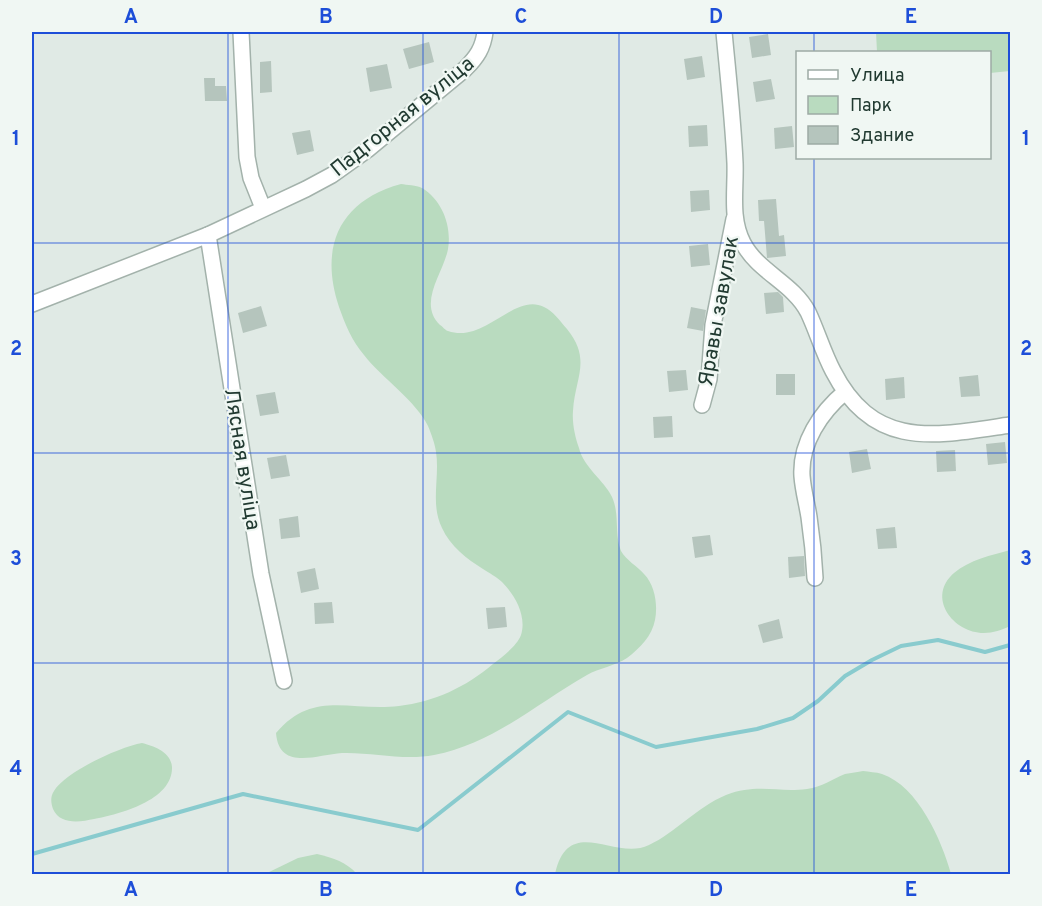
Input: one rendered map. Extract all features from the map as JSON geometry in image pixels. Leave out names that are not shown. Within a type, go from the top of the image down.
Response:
[{"type":"street","points":[[241,32],[247,157],[251,178],[263,208]]},
{"type":"street","name":"Падгорная вуліца","points":[[32,304],[208,235],[332,175],[367,150],[477,57],[485,32]]},
{"type":"street","points":[[724,32],[735,165],[735,216],[742,242],[761,266],[785,284],[808,311],[832,370],[845,392],[877,423],[910,434],[945,433],[1011,425]]},
{"type":"street","name":"Яравы завулак","points":[[702,405],[709,379],[713,325],[735,216]]},
{"type":"street","name":"Лясная вуліца","points":[[208,235],[261,574],[285,681]]},
{"type":"street","points":[[815,578],[802,476],[803,461],[812,433],[821,416],[845,392]]},
{"type":"green space","points":[[876,32],[1010,32],[1010,71],[991,73],[991,51],[877,51]]},
{"type":"green space","points":[[401,184],[420,187],[429,193],[440,207],[447,223],[448,249],[431,297],[431,307],[440,325],[448,331],[462,333],[474,331],[510,311],[533,304],[544,307],[556,316],[575,340],[580,360],[573,411],[576,439],[585,462],[612,497],[616,510],[621,551],[651,584],[656,602],[655,620],[645,641],[627,658],[587,675],[476,742],[423,757],[342,753],[310,758],[291,757],[279,745],[276,733],[290,719],[304,711],[333,705],[399,706],[437,697],[483,672],[509,651],[521,635],[522,621],[519,606],[507,587],[498,578],[465,556],[445,535],[438,519],[437,461],[434,442],[428,426],[416,408],[360,350],[349,332],[333,285],[333,246],[339,229],[362,202]]},
{"type":"green space","points":[[1010,550],[1010,626],[984,633],[962,627],[947,612],[943,603],[946,582],[954,573],[981,558]]},
{"type":"green space","points":[[142,743],[161,750],[171,762],[170,779],[155,797],[130,809],[89,820],[65,820],[56,814],[51,798],[60,783],[94,761]]},
{"type":"green space","points":[[863,771],[882,774],[895,780],[907,790],[927,816],[935,831],[951,874],[555,874],[562,856],[571,846],[582,842],[636,849],[659,840],[705,806],[737,791],[807,789],[845,774]]},
{"type":"green space","points":[[317,854],[339,861],[357,874],[265,874],[298,858]]},
{"type":"building","points":[[768,34],[771,55],[752,58],[749,37]]},
{"type":"building","points":[[429,42],[434,62],[409,69],[403,49]]},
{"type":"building","points":[[702,56],[705,77],[687,80],[684,59]]},
{"type":"building","points":[[271,61],[272,92],[260,93],[260,62]]},
{"type":"building","points":[[387,64],[392,88],[370,92],[366,68]]},
{"type":"building","points":[[204,78],[215,78],[215,86],[226,86],[227,101],[205,101]]},
{"type":"building","points":[[771,79],[775,99],[756,102],[753,82]]},
{"type":"building","points":[[707,125],[708,146],[689,147],[688,126]]},
{"type":"building","points":[[792,126],[794,147],[775,149],[774,128]]},
{"type":"building","points":[[310,130],[314,151],[297,155],[292,133]]},
{"type":"building","points":[[709,190],[710,210],[691,212],[690,191]]},
{"type":"building","points":[[776,199],[779,236],[784,235],[786,256],[767,258],[764,221],[759,221],[758,200]]},
{"type":"building","points":[[708,244],[710,265],[691,267],[689,246]]},
{"type":"building","points":[[778,292],[783,297],[784,312],[766,314],[764,293]]},
{"type":"building","points":[[261,306],[267,326],[243,333],[238,313]]},
{"type":"building","points":[[691,307],[706,310],[703,331],[687,328]]},
{"type":"building","points":[[686,370],[688,390],[669,392],[667,371]]},
{"type":"building","points":[[776,374],[795,374],[795,395],[776,395]]},
{"type":"building","points":[[978,375],[980,396],[961,397],[959,377]]},
{"type":"building","points":[[904,377],[905,398],[886,400],[885,379]]},
{"type":"building","points":[[275,392],[279,413],[260,416],[256,395]]},
{"type":"building","points":[[672,416],[673,437],[654,438],[653,417]]},
{"type":"building","points":[[1005,442],[1007,463],[988,465],[986,444]]},
{"type":"building","points":[[867,449],[871,469],[852,473],[849,452]]},
{"type":"building","points":[[955,450],[956,471],[937,472],[936,451]]},
{"type":"building","points":[[286,455],[290,476],[271,479],[267,458]]},
{"type":"building","points":[[298,516],[300,537],[281,539],[279,519]]},
{"type":"building","points":[[895,527],[897,548],[878,549],[876,529]]},
{"type":"building","points":[[710,535],[713,555],[695,558],[692,537]]},
{"type":"building","points":[[804,556],[805,576],[789,578],[788,557]]},
{"type":"building","points":[[315,568],[319,589],[301,593],[297,572]]},
{"type":"building","points":[[332,602],[334,623],[315,624],[314,603]]},
{"type":"building","points":[[505,607],[507,627],[488,629],[486,608]]},
{"type":"building","points":[[779,619],[783,638],[763,643],[758,625]]},
{"type":"waterway","points":[[32,854],[243,794],[418,830],[568,712],[656,747],[757,729],[793,718],[818,701],[845,676],[901,646],[938,640],[985,652],[1010,645]]}]
